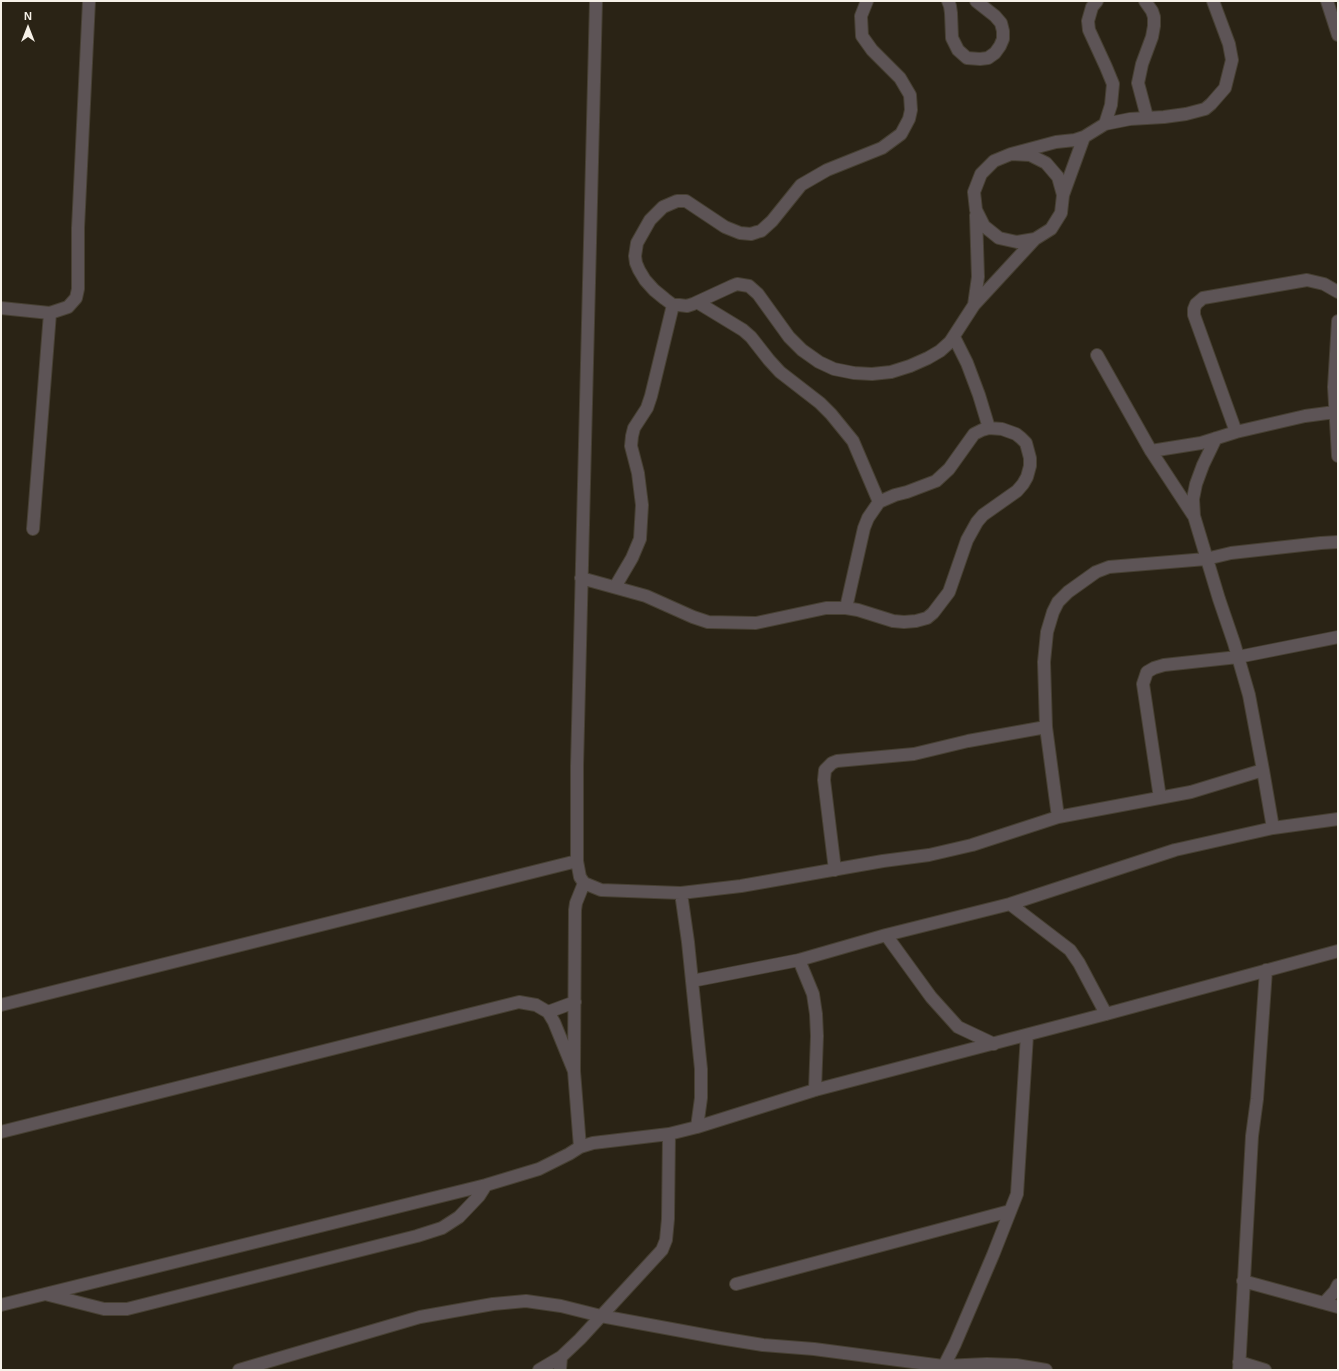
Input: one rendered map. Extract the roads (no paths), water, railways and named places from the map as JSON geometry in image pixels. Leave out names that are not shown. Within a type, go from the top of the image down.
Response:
[{"type":"street","points":[[1,308],[50,313],[68,308],[76,298],[78,289],[78,228],[89,1]]},
{"type":"street","points":[[596,1],[577,766],[577,861],[580,877],[584,883],[601,890],[681,893],[734,887],[929,855],[972,844],[1058,817],[1191,792],[1263,770]]},
{"type":"street","points":[[868,1],[861,16],[862,36],[872,50],[900,78],[910,95],[911,110],[901,134],[882,148],[827,170],[801,185],[772,221],[761,231],[751,234],[740,233],[725,227],[686,201],[677,201],[663,207],[650,220],[643,230],[637,243],[635,256],[639,270],[645,280],[654,290],[673,305],[687,306],[737,284],[749,286],[758,294],[780,325],[802,350],[819,362],[834,369],[854,373],[872,374],[891,372],[910,366],[940,351],[954,337],[974,305],[1035,239],[1051,229],[1061,213],[1063,195],[1084,138]]},
{"type":"street","points":[[948,1],[950,6],[952,38],[958,50],[967,58],[988,58],[995,53],[1000,46],[1003,40],[1003,31],[995,16],[976,1]]},
{"type":"street","points":[[1097,1],[1092,7],[1088,21],[1091,35],[1112,84],[1111,105],[1105,124]]},
{"type":"street","points":[[1145,1],[1154,17],[1152,37],[1142,64],[1138,83],[1147,118]]},
{"type":"street","points":[[974,305],[978,277],[974,192],[981,174],[994,161],[1011,154],[1056,142],[1084,138],[1105,124],[1130,119],[1178,115],[1205,109],[1220,96],[1225,88],[1231,68],[1231,54],[1213,1]]},
{"type":"street","points":[[1327,1],[1338,35]]},
{"type":"street","points":[[1011,154],[1030,155],[1046,163],[1058,177],[1063,195]]},
{"type":"street","points":[[976,210],[984,226],[999,238],[1017,242],[1035,239]]},
{"type":"street","points":[[1236,432],[1194,315],[1196,304],[1203,298],[1307,280],[1324,284],[1338,292]]},
{"type":"street","points":[[697,302],[743,330],[751,337],[780,372],[820,403],[831,414],[852,441],[879,502]]},
{"type":"street","points":[[615,587],[632,558],[640,539],[642,505],[638,473],[631,446],[632,436],[634,428],[646,408],[651,396],[673,305]]},
{"type":"street","points":[[33,529],[50,313]]},
{"type":"street","points":[[1338,321],[1337,372],[1334,387],[1338,456]]},
{"type":"street","points":[[954,337],[967,362],[989,428]]},
{"type":"street","points":[[1097,355],[1151,451],[1194,516]]},
{"type":"street","points":[[1151,451],[1183,446],[1305,416],[1335,412]]},
{"type":"street","points":[[581,578],[646,596],[708,622],[756,623],[826,608],[846,608],[893,621],[916,621],[927,618],[941,605],[949,592],[967,540],[976,522],[988,511],[1017,491],[1027,477],[1030,466],[1026,443],[1016,434],[1002,429],[989,428],[982,430],[974,434],[949,469],[936,482],[912,491],[895,495],[879,502],[868,518],[864,528],[846,608]]},
{"type":"street","points":[[1216,438],[1196,484],[1193,499],[1194,516],[1249,695],[1272,828]]},
{"type":"street","points":[[1058,817],[1046,726],[1044,662],[1047,632],[1053,612],[1058,602],[1068,592],[1096,572],[1109,567],[1206,559],[1231,553],[1338,542]]},
{"type":"street","points":[[1160,798],[1143,684],[1147,672],[1164,665],[1238,657],[1338,638]]},
{"type":"street","points":[[835,870],[824,780],[825,770],[832,763],[837,761],[914,754],[968,741],[1046,726]]},
{"type":"street","points":[[692,981],[799,960],[886,935],[1010,904],[1175,850],[1272,828],[1338,819]]},
{"type":"street","points":[[1,1005],[577,861]]},
{"type":"street","points":[[580,1147],[574,1071],[575,910],[576,903],[584,883]]},
{"type":"street","points":[[681,893],[688,942],[701,1069],[701,1098],[697,1127]]},
{"type":"street","points":[[1010,904],[1070,950],[1079,963],[1106,1014]]},
{"type":"street","points":[[886,935],[931,997],[958,1027],[994,1044]]},
{"type":"street","points":[[1,1305],[486,1185],[539,1168],[569,1154],[580,1147],[593,1143],[669,1134],[697,1127],[815,1090],[994,1044],[1338,951]]},
{"type":"street","points":[[799,960],[813,994],[816,1014],[817,1036],[815,1090]]},
{"type":"street","points":[[1265,1370],[1239,1366],[1252,1136],[1257,1099],[1266,970]]},
{"type":"street","points":[[1,1132],[519,1002],[536,1005],[548,1012],[554,1022],[574,1071]]},
{"type":"street","points":[[548,1012],[575,1002]]},
{"type":"street","points":[[942,1368],[956,1344],[1017,1194],[1027,1035]]},
{"type":"street","points":[[539,1370],[561,1357],[580,1339],[662,1250],[666,1240],[668,1212],[669,1134]]},
{"type":"street","points":[[44,1294],[104,1309],[127,1309],[417,1236],[442,1228],[459,1217],[479,1196],[486,1185]]},
{"type":"street","points":[[736,1284],[1010,1211]]},
{"type":"street","points":[[1243,1281],[1338,1307]]},
{"type":"street","points":[[1324,1302],[1335,1291],[1338,1285]]},
{"type":"street","points":[[238,1370],[420,1317],[492,1304],[526,1301],[561,1306],[601,1316],[742,1342],[814,1349],[942,1368],[987,1364],[1016,1365],[1046,1370]]},
{"type":"street","points":[[560,1370],[561,1357]]}]
